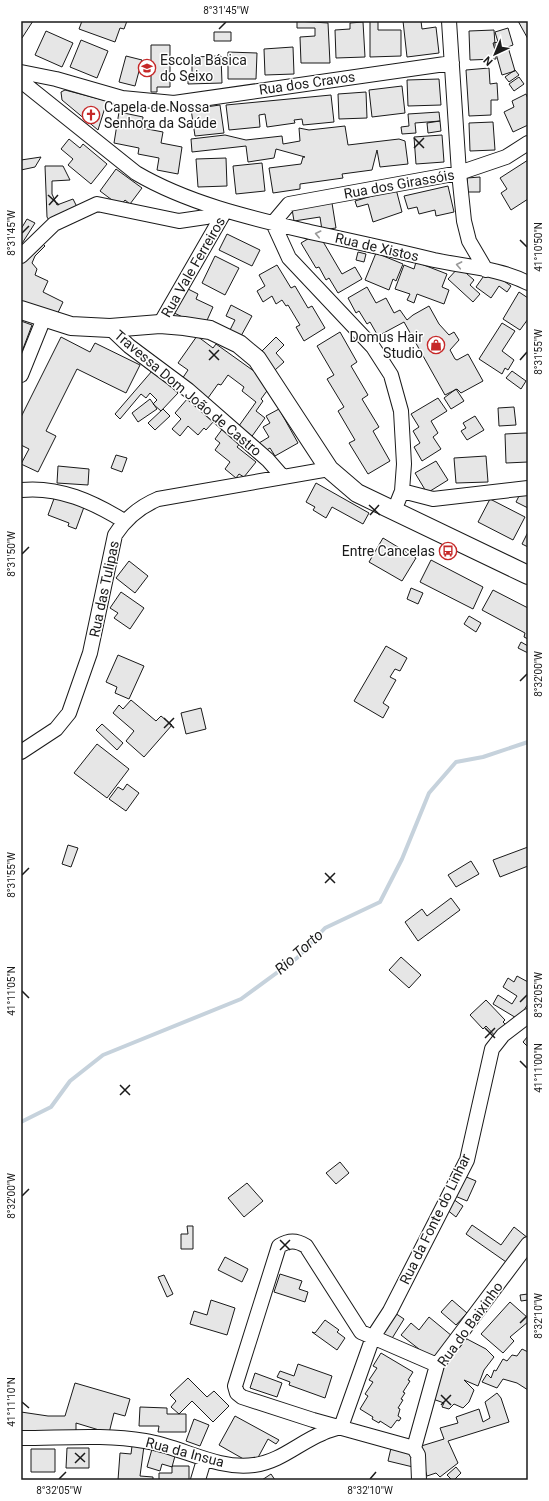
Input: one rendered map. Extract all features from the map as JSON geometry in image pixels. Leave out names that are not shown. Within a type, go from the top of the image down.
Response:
[{"type":"main road","points":[[21,310],[71,326],[110,328],[160,324],[210,330],[239,344],[257,359],[329,469],[357,493],[528,575]]},
{"type":"street","points":[[449,21],[459,173],[464,221],[469,241],[486,270]]},
{"type":"street","name":"Rua dos Cravos","points":[[21,72],[56,79],[122,98],[174,103],[452,63]]},
{"type":"street","name":"Rua de Xistos","points":[[21,81],[136,173],[154,183],[225,211],[486,270],[511,274],[528,283]]},
{"type":"street","name":"Rua dos Girassóis","points":[[273,223],[289,204],[459,173],[506,157],[528,143]]},
{"type":"street","points":[[21,256],[54,224],[96,204],[179,220],[206,217],[225,211]]},
{"type":"street","name":"Rua Vale Ferreiros","points":[[160,324],[225,211]]},
{"type":"street","points":[[273,223],[289,258],[373,347],[391,375],[401,412],[404,464],[402,491],[394,511]]},
{"type":"street","points":[[21,375],[44,318]]},
{"type":"street","name":"Travessa Dom João de Castro","points":[[110,328],[130,346],[188,390],[268,460],[282,476]]},
{"type":"street","name":"Rua das Tulipas","points":[[21,752],[56,728],[69,713],[90,652],[115,535],[124,521],[146,504],[158,499],[282,476],[329,469]]},
{"type":"street","points":[[402,491],[433,498],[528,488]]},
{"type":"street","points":[[21,490],[53,491],[78,497],[105,509],[124,521]]},
{"type":"street","name":"Rua da Fonte do Linhar","points":[[341,1427],[373,1337],[390,1311],[467,1160],[492,1049],[503,1035],[528,1016]]},
{"type":"street","points":[[414,1448],[249,1399],[237,1393],[235,1386],[279,1246],[291,1241],[300,1242],[306,1246],[361,1332],[437,1365]]},
{"type":"street","name":"Rua do Baixinho","points":[[419,1480],[418,1455],[414,1448],[437,1365],[528,1246]]},
{"type":"street","name":"Rua da Insua","points":[[21,1438],[119,1437],[147,1441],[177,1448],[204,1460],[242,1466],[272,1460],[322,1433],[341,1427]]},
{"type":"street","points":[[198,1480],[204,1460]]},
{"type":"building","points":[[21,21],[33,21],[22,38],[21,37]]},
{"type":"building","points":[[82,21],[127,21],[124,29],[120,28],[115,42],[79,29]]},
{"type":"building","points":[[297,21],[328,23],[330,63],[301,63],[300,37],[315,36],[315,28],[297,28]]},
{"type":"building","points":[[370,21],[378,21],[378,30],[401,30],[401,56],[370,57]]},
{"type":"building","points":[[403,21],[421,21],[422,29],[436,27],[439,53],[407,57]]},
{"type":"building","points":[[518,21],[528,21],[528,39]]},
{"type":"building","points":[[363,22],[365,57],[336,58],[335,30],[350,29],[350,23]]},
{"type":"building","points":[[508,28],[513,45],[508,47],[515,71],[502,75],[493,43],[498,42],[495,32]]},
{"type":"building","points":[[494,30],[496,59],[470,60],[469,31]]},
{"type":"building","points":[[46,31],[73,43],[62,67],[35,55]]},
{"type":"building","points":[[214,32],[231,32],[231,41],[214,41]]},
{"type":"building","points":[[81,40],[108,51],[97,78],[70,67]]},
{"type":"building","points":[[151,45],[170,45],[170,87],[157,87],[157,92],[151,92]]},
{"type":"building","points":[[293,47],[294,74],[265,75],[264,49]]},
{"type":"building","points":[[228,52],[257,53],[256,79],[228,79]]},
{"type":"building","points":[[126,56],[142,60],[135,86],[119,82]]},
{"type":"building","points":[[221,56],[222,83],[188,84],[188,74],[192,73],[192,57]]},
{"type":"building","points":[[489,68],[490,84],[497,83],[498,100],[491,100],[491,115],[469,116],[466,70]]},
{"type":"building","points":[[515,70],[519,75],[509,82],[505,77]]},
{"type":"building","points":[[519,77],[524,84],[514,91],[509,84]]},
{"type":"building","points":[[439,79],[441,105],[408,106],[407,80]]},
{"type":"building","points":[[402,86],[405,113],[372,117],[369,90]]},
{"type":"building","name":"Capela de Nossa Senhora da Saúde","points":[[65,90],[107,101],[98,130],[62,100],[61,92]]},
{"type":"building","points":[[366,92],[367,118],[339,119],[338,94]]},
{"type":"building","points":[[526,94],[528,99],[528,125],[513,132],[504,112],[514,107],[512,101]]},
{"type":"building","points":[[331,95],[334,122],[303,125],[302,119],[294,120],[295,123],[267,127],[265,114],[259,115],[260,127],[229,130],[226,105]]},
{"type":"building","points":[[220,105],[224,133],[195,136],[191,109]]},
{"type":"building","points":[[119,112],[143,117],[142,128],[163,132],[161,143],[182,147],[178,174],[157,170],[159,158],[138,154],[139,148],[114,143]]},
{"type":"building","points":[[439,112],[440,121],[415,123],[416,133],[402,134],[401,127],[409,126],[408,114]]},
{"type":"building","points":[[440,121],[441,131],[428,133],[427,123]]},
{"type":"building","points":[[493,122],[495,150],[470,151],[469,123]]},
{"type":"building","points":[[345,126],[348,145],[399,139],[405,141],[408,164],[380,167],[377,150],[372,170],[342,174],[343,178],[300,184],[300,189],[273,193],[269,168],[301,164],[303,157],[305,157],[276,149],[274,158],[248,162],[246,146],[192,152],[191,139],[225,135],[246,140],[282,136],[283,144],[300,141],[299,128],[309,130]]},
{"type":"building","points":[[442,135],[444,162],[416,164],[414,137]]},
{"type":"building","points":[[69,139],[80,148],[83,144],[107,164],[91,184],[68,165],[73,159],[61,149]]},
{"type":"building","points":[[41,157],[35,167],[21,170],[21,160]]},
{"type":"building","points":[[226,158],[227,186],[198,187],[196,159]]},
{"type":"building","points":[[528,160],[528,199],[511,210],[501,193],[507,189],[500,178]]},
{"type":"building","points":[[262,163],[265,191],[236,194],[233,166]]},
{"type":"building","points":[[45,166],[63,166],[70,180],[52,181],[52,194],[57,205],[73,199],[78,209],[50,222],[47,217]]},
{"type":"building","points":[[116,169],[142,188],[130,204],[125,200],[120,206],[100,191]]},
{"type":"building","points":[[480,177],[480,192],[468,192],[467,178]]},
{"type":"building","points":[[448,186],[454,212],[436,216],[435,210],[419,214],[417,207],[408,209],[404,196]]},
{"type":"building","points":[[396,189],[402,212],[373,222],[368,204],[357,207],[355,201]]},
{"type":"building","points":[[332,203],[336,228],[322,230],[320,217],[294,221],[292,209]]},
{"type":"building","points":[[27,219],[35,223],[21,245],[21,229]]},
{"type":"building","points":[[318,233],[342,274],[355,267],[362,279],[338,293],[329,278],[326,280],[319,267],[316,268],[301,243]]},
{"type":"building","points":[[227,234],[260,250],[252,266],[219,250]]},
{"type":"building","points":[[40,241],[45,246],[35,256],[32,263],[37,269],[35,275],[48,281],[43,292],[63,302],[54,321],[21,306],[21,258]]},
{"type":"building","points":[[358,252],[366,254],[364,262],[356,260]]},
{"type":"building","points":[[376,253],[403,264],[396,281],[393,279],[389,290],[365,280]]},
{"type":"building","points":[[215,256],[239,268],[225,295],[202,283]]},
{"type":"building","points":[[416,262],[447,274],[442,287],[449,290],[444,304],[417,294],[414,303],[407,300],[410,294],[395,289],[404,265],[414,269]]},
{"type":"building","points":[[277,265],[291,288],[295,286],[308,308],[312,306],[325,328],[304,341],[296,327],[300,325],[288,305],[286,306],[282,300],[276,304],[272,296],[263,302],[257,291],[265,286],[259,275]]},
{"type":"building","points":[[459,267],[474,280],[470,285],[480,294],[473,302],[448,279]]},
{"type":"building","points":[[488,270],[511,286],[507,292],[499,286],[491,298],[476,287]]},
{"type":"building","points":[[184,287],[198,294],[196,299],[213,307],[204,327],[172,312]]},
{"type":"building","name":"Domus Hair Studio","points":[[367,287],[376,303],[386,298],[394,313],[400,310],[407,320],[429,306],[439,324],[449,335],[454,332],[459,340],[450,350],[455,359],[457,360],[468,354],[483,381],[461,393],[457,389],[445,395],[404,322],[378,336],[370,322],[367,324],[359,311],[356,313],[348,298]]},
{"type":"building","points":[[519,292],[528,298],[528,319],[520,330],[503,319]]},
{"type":"building","points":[[231,305],[252,316],[241,336],[230,330],[235,320],[226,316]]},
{"type":"building","points":[[21,321],[32,325],[21,354]]},
{"type":"building","points":[[502,323],[515,331],[502,351],[514,360],[508,370],[505,368],[502,374],[479,359]]},
{"type":"building","points":[[340,332],[357,362],[351,366],[368,395],[362,399],[379,427],[373,431],[390,461],[368,474],[349,443],[355,440],[338,411],[344,407],[327,379],[334,375],[317,346]]},
{"type":"building","points":[[197,336],[213,348],[216,344],[272,384],[261,399],[263,401],[256,411],[265,418],[250,439],[236,430],[256,402],[242,391],[244,387],[228,375],[221,385],[218,384],[208,398],[182,379],[188,370],[178,363]]},
{"type":"building","points":[[61,337],[90,352],[95,343],[140,365],[126,393],[77,369],[46,431],[56,436],[38,472],[21,464],[29,449],[21,445],[21,417]]},
{"type":"building","points":[[276,337],[284,345],[276,353],[284,362],[275,370],[259,354]]},
{"type":"building","points":[[152,371],[178,393],[161,411],[153,404],[157,400],[150,393],[146,398],[141,394],[120,419],[115,414]]},
{"type":"building","points":[[512,371],[526,381],[521,389],[506,378]]},
{"type":"building","points":[[456,389],[464,401],[451,409],[444,398]]},
{"type":"building","points":[[188,398],[214,421],[206,430],[204,428],[198,435],[188,426],[180,436],[172,429],[181,419],[175,413]]},
{"type":"building","points":[[438,398],[447,411],[431,421],[438,433],[433,437],[441,449],[422,461],[414,447],[420,443],[413,431],[419,427],[411,414]]},
{"type":"building","points":[[150,399],[157,409],[138,422],[132,413]]},
{"type":"building","points":[[514,407],[516,425],[499,426],[498,408]]},
{"type":"building","points":[[163,409],[170,416],[155,430],[148,423]]},
{"type":"building","points":[[279,409],[298,443],[275,456],[270,448],[263,452],[259,443],[269,437],[263,427],[270,423],[266,416]]},
{"type":"building","points":[[475,416],[484,430],[467,440],[461,431],[466,428],[463,423]]},
{"type":"building","points":[[223,428],[241,442],[237,447],[256,462],[244,477],[239,474],[236,478],[225,469],[230,462],[215,450],[220,443],[215,439]]},
{"type":"building","points":[[528,433],[528,462],[506,463],[505,434]]},
{"type":"building","points":[[116,455],[127,458],[122,472],[111,468]]},
{"type":"building","points":[[486,456],[488,482],[456,483],[454,458]]},
{"type":"building","points":[[436,461],[448,480],[427,493],[415,473]]},
{"type":"building","points":[[58,466],[89,469],[88,485],[57,483]]},
{"type":"building","points":[[316,483],[369,513],[363,524],[332,507],[326,518],[313,510],[315,507],[306,502]]},
{"type":"building","points":[[521,492],[528,495],[528,508],[516,502]]},
{"type":"building","points":[[55,496],[84,507],[76,529],[68,526],[69,523],[48,515]]},
{"type":"building","points":[[490,499],[525,517],[513,540],[478,522]]},
{"type":"building","points":[[528,532],[528,547],[522,544]]},
{"type":"building","points":[[383,538],[416,558],[402,581],[369,562]]},
{"type":"building","points":[[431,560],[483,587],[473,609],[420,582]]},
{"type":"building","points":[[129,561],[148,576],[135,593],[116,578]]},
{"type":"building","points":[[411,588],[423,593],[418,604],[407,599]]},
{"type":"building","points":[[493,590],[528,608],[528,639],[524,637],[525,633],[482,610]]},
{"type":"building","points":[[121,592],[144,608],[130,629],[114,618],[118,613],[110,608]]},
{"type":"building","points":[[469,616],[481,623],[476,632],[464,624]]},
{"type":"building","points":[[521,642],[528,646],[528,653],[518,648]]},
{"type":"building","points":[[386,646],[407,658],[400,671],[395,669],[390,677],[396,680],[383,703],[389,707],[383,718],[354,701]]},
{"type":"building","points":[[118,655],[144,666],[129,699],[115,693],[117,687],[106,682]]},
{"type":"building","points":[[131,700],[156,721],[161,716],[172,725],[144,757],[126,741],[134,731],[113,713],[119,705],[123,709]]},
{"type":"building","points":[[201,708],[206,729],[186,734],[181,713]]},
{"type":"building","points":[[102,724],[123,743],[117,750],[96,730]]},
{"type":"building","points":[[97,744],[129,769],[107,798],[74,773]]},
{"type":"building","points":[[127,784],[139,793],[126,811],[109,799],[118,787],[123,790]]},
{"type":"building","points":[[68,845],[78,848],[71,867],[62,864]]},
{"type":"building","points":[[528,847],[528,866],[500,877],[493,860]]},
{"type":"building","points":[[471,861],[479,874],[456,887],[448,875]]},
{"type":"building","points":[[451,898],[460,910],[418,941],[405,922],[422,909],[427,916]]},
{"type":"building","points":[[401,957],[421,975],[409,988],[389,970]]},
{"type":"building","points":[[517,976],[528,982],[528,1004],[518,1019],[493,1004],[498,995],[512,1004],[517,996],[503,987],[508,978],[514,982]]},
{"type":"building","points":[[486,1000],[505,1020],[503,1022],[508,1027],[497,1038],[486,1026],[483,1029],[470,1015]]},
{"type":"building","points":[[528,1036],[528,1047],[523,1042]]},
{"type":"building","points":[[340,1162],[349,1173],[336,1184],[326,1173]]},
{"type":"building","points":[[464,1176],[476,1181],[467,1201],[455,1196]]},
{"type":"building","points":[[247,1183],[263,1201],[244,1217],[228,1198]]},
{"type":"building","points":[[453,1199],[463,1206],[456,1217],[446,1209]]},
{"type":"building","points":[[472,1225],[501,1245],[514,1227],[528,1238],[509,1264],[466,1234]]},
{"type":"building","points":[[187,1226],[193,1226],[193,1249],[181,1249],[181,1234],[188,1234]]},
{"type":"building","points":[[225,1257],[248,1269],[242,1282],[218,1270]]},
{"type":"building","points":[[280,1274],[302,1281],[299,1289],[308,1292],[305,1302],[274,1292]]},
{"type":"building","points":[[164,1275],[173,1294],[167,1297],[158,1277]]},
{"type":"building","points":[[528,1294],[528,1300],[521,1301],[520,1295]]},
{"type":"building","points":[[211,1300],[235,1308],[227,1335],[190,1324],[194,1311],[207,1315]]},
{"type":"building","points":[[452,1300],[467,1313],[456,1325],[441,1312]]},
{"type":"building","points":[[510,1302],[528,1318],[528,1322],[510,1337],[514,1341],[503,1353],[481,1334]]},
{"type":"building","points":[[392,1311],[404,1319],[391,1340],[379,1332]]},
{"type":"building","points":[[429,1317],[452,1336],[433,1360],[401,1335],[411,1323],[419,1330]]},
{"type":"building","points":[[325,1320],[339,1330],[337,1332],[345,1338],[337,1350],[312,1332],[315,1333]]},
{"type":"building","points":[[467,1339],[486,1349],[494,1357],[484,1370],[478,1386],[464,1380],[474,1390],[469,1402],[463,1408],[454,1404],[449,1409],[442,1407],[444,1403],[430,1398],[445,1362]]},
{"type":"building","points":[[522,1349],[528,1352],[528,1390],[517,1383],[503,1379],[497,1388],[482,1382],[487,1374],[491,1378],[494,1370],[496,1371],[503,1359],[507,1361],[512,1355],[517,1356]]},
{"type":"building","points":[[381,1353],[413,1372],[408,1380],[410,1381],[403,1392],[405,1393],[401,1399],[403,1400],[398,1408],[400,1409],[398,1416],[401,1418],[399,1421],[397,1420],[391,1428],[380,1421],[379,1423],[372,1419],[373,1417],[360,1409],[368,1396],[365,1394],[373,1382],[369,1380],[377,1368],[373,1366]]},
{"type":"building","points":[[298,1364],[332,1376],[325,1398],[289,1385],[290,1382],[277,1377],[280,1371],[294,1376]]},
{"type":"building","points":[[255,1373],[282,1383],[277,1397],[250,1388]]},
{"type":"building","points":[[188,1378],[207,1397],[214,1391],[229,1406],[213,1422],[192,1401],[179,1414],[171,1407],[176,1401],[170,1395]]},
{"type":"building","points":[[75,1383],[130,1399],[125,1416],[114,1413],[109,1433],[76,1423],[76,1432],[21,1431],[21,1412],[48,1416],[65,1416]]},
{"type":"building","points":[[497,1393],[501,1398],[509,1422],[448,1441],[458,1463],[440,1477],[436,1473],[427,1476],[418,1447],[444,1439],[440,1428],[458,1423],[456,1417],[479,1409],[483,1422],[490,1418],[485,1402]]},
{"type":"building","points":[[140,1407],[167,1408],[167,1414],[186,1414],[186,1432],[158,1432],[159,1426],[139,1426]]},
{"type":"building","points":[[235,1416],[279,1440],[276,1444],[268,1439],[254,1465],[219,1445]]},
{"type":"building","points":[[194,1419],[209,1425],[200,1446],[186,1441]]},
{"type":"building","points":[[132,1446],[144,1446],[140,1476],[153,1477],[153,1480],[118,1480],[120,1453],[131,1454]]},
{"type":"building","points":[[67,1448],[89,1448],[89,1468],[66,1468]]},
{"type":"building","points":[[391,1448],[416,1454],[413,1467],[388,1461]]},
{"type":"building","points":[[31,1449],[55,1449],[55,1472],[31,1472]]},
{"type":"building","points":[[152,1449],[175,1456],[172,1467],[162,1464],[160,1471],[147,1467]]},
{"type":"building","points":[[172,1466],[189,1466],[189,1480],[159,1480],[159,1473],[172,1473]]},
{"type":"building","points":[[456,1467],[461,1473],[454,1480],[452,1480],[447,1475]]},
{"type":"building","points":[[271,1474],[275,1480],[262,1480]]},
{"type":"waterway","name":"Rio Torto","points":[[21,1122],[51,1107],[70,1081],[103,1055],[241,999],[297,958],[325,928],[380,902],[402,859],[429,793],[456,762],[483,757],[528,742]]},
{"type":"place","name":"Escola Básica do Seixo","points":[[147,68]]},
{"type":"place","name":"Capela de Nossa Senhora da Saúde","points":[[91,115]]},
{"type":"place","name":"Domus Hair Studio","points":[[436,345]]},
{"type":"place","name":"Entre Cancelas","points":[[448,551]]}]
